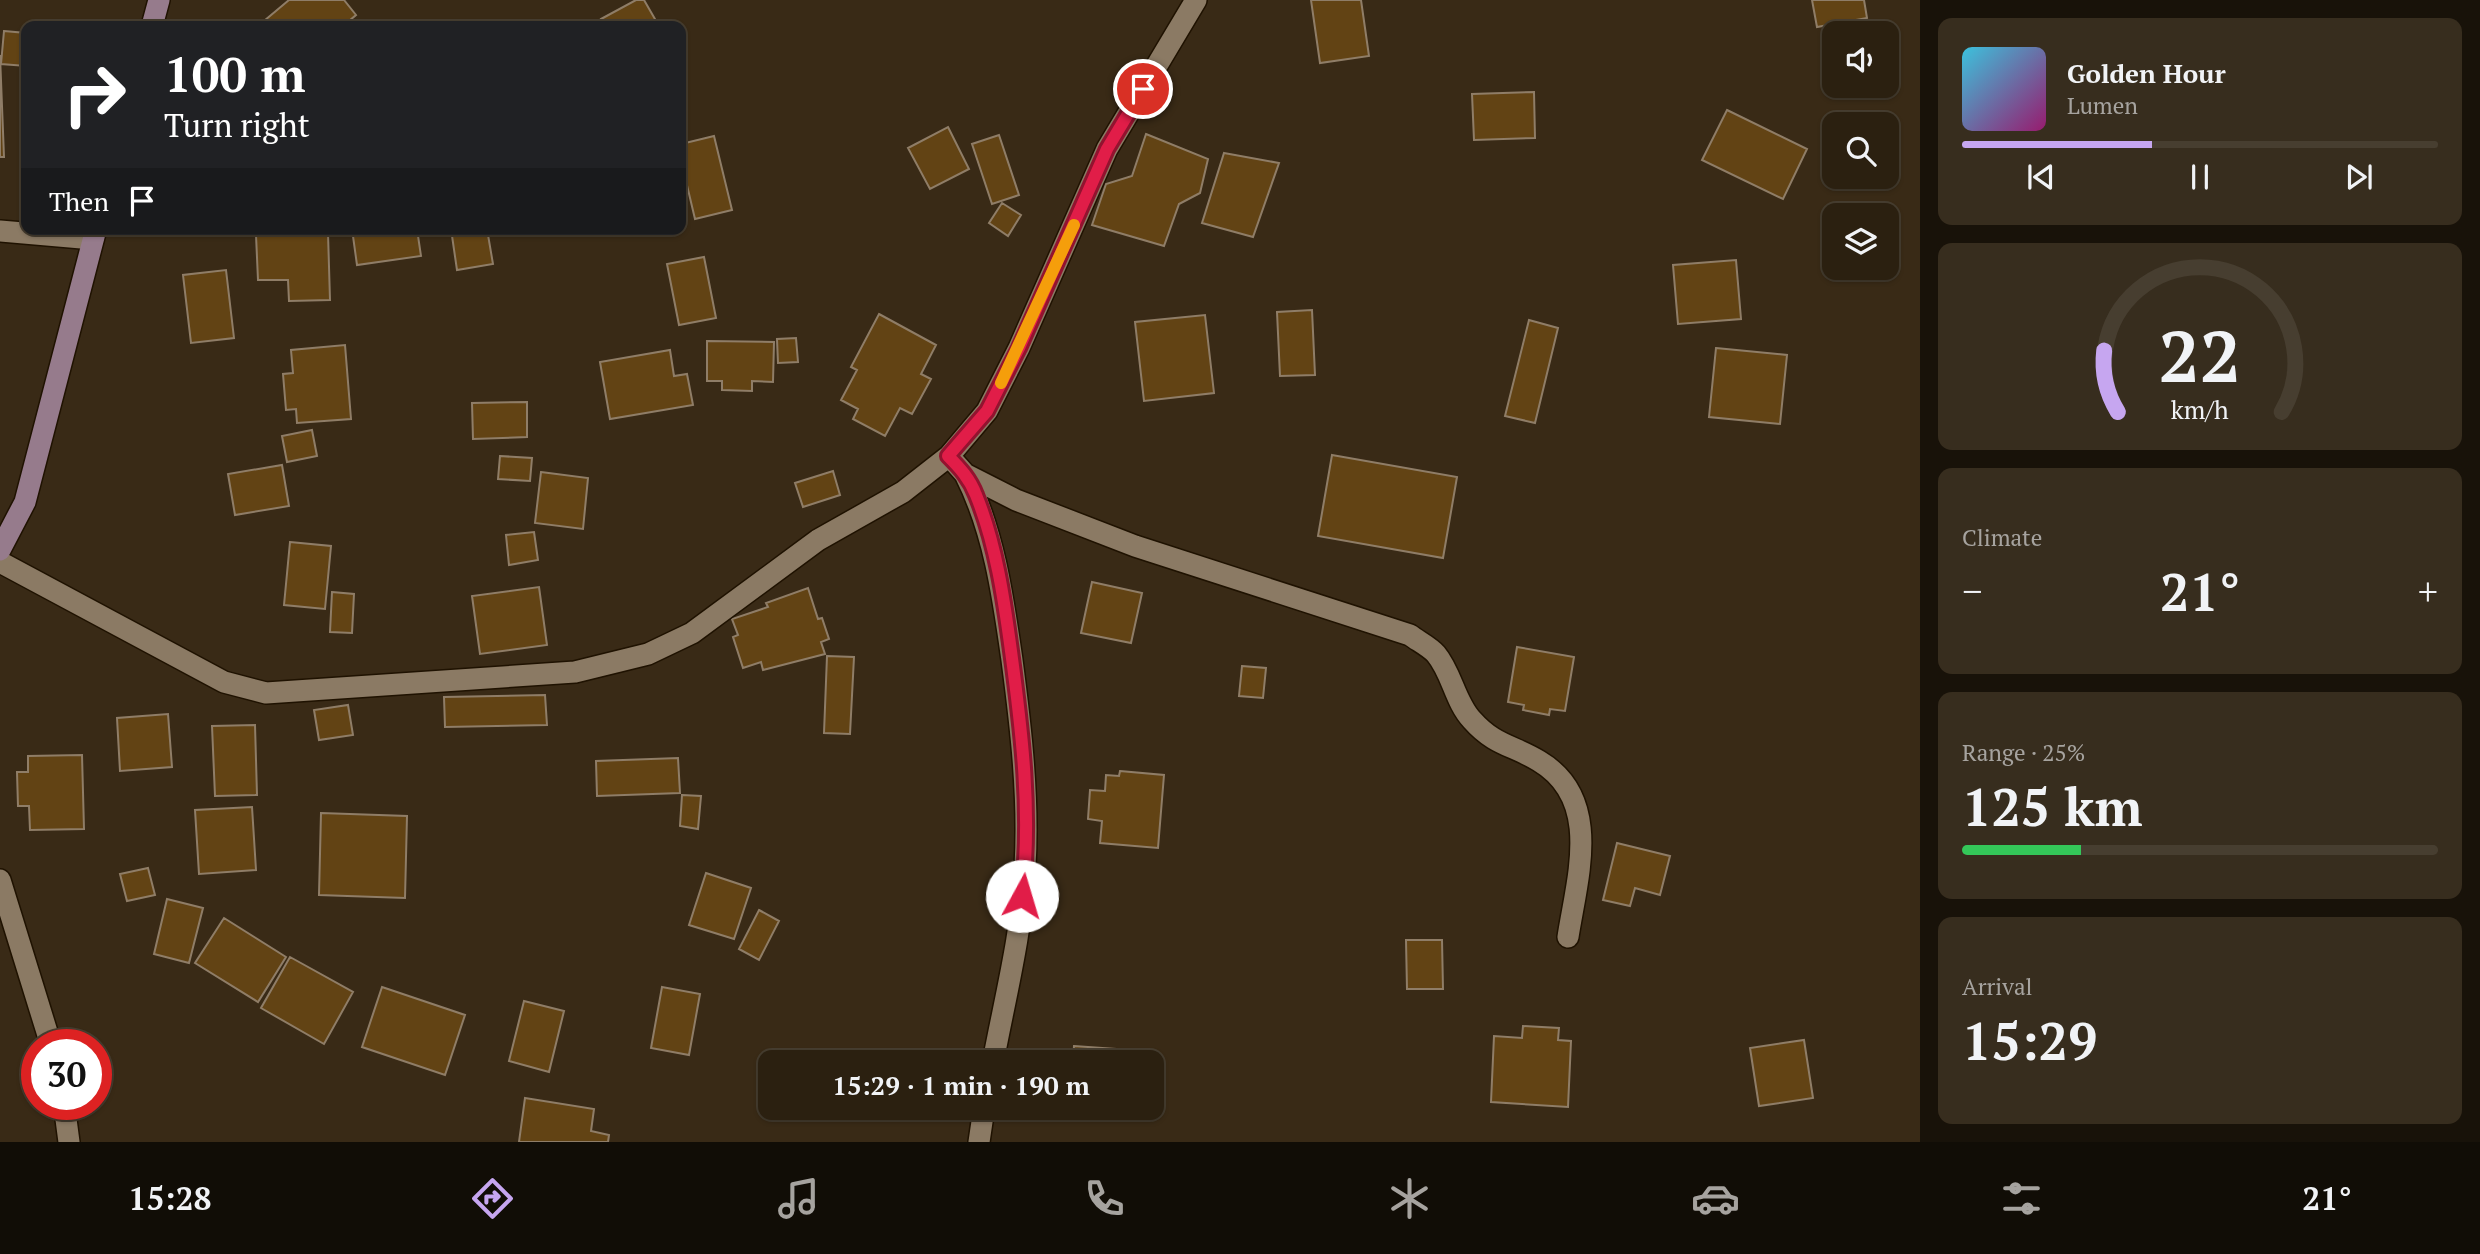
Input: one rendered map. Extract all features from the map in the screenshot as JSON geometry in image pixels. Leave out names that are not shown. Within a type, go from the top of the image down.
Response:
[{"type":"main road","points":[[153,21],[159,0]]},
{"type":"main road","points":[[0,550],[25,502],[94,235]]},
{"type":"street","points":[[0,562],[224,681],[266,693],[575,672],[648,654],[692,633],[808,547],[903,492],[948,456],[987,411],[1019,348],[1107,149],[1196,0]]},
{"type":"street","points":[[0,231],[21,232]]},
{"type":"street","points":[[948,456],[965,474],[976,495],[1004,598],[1018,702],[1027,802],[1025,869],[995,1050]]},
{"type":"street","points":[[965,474],[1016,500],[1135,546],[1410,635],[1436,654],[1470,718],[1497,743],[1540,761],[1565,783],[1581,815],[1582,844],[1568,937]]},
{"type":"street","points":[[0,880],[46,1029]]},
{"type":"street","points":[[66,1120],[69,1142]]},
{"type":"street","points":[[979,1142],[982,1120]]},
{"type":"building","points":[[289,0],[344,0],[356,15],[349,21],[264,21]]},
{"type":"building","points":[[636,0],[644,0],[656,21],[602,21],[601,19]]},
{"type":"building","points":[[1311,0],[1361,0],[1369,56],[1320,63]]},
{"type":"building","points":[[1812,0],[1864,0],[1867,18],[1822,21],[1822,26],[1817,27]]},
{"type":"building","points":[[4,31],[21,33],[21,66],[1,64]]},
{"type":"building","points":[[0,55],[4,157],[0,157]]},
{"type":"building","points":[[1534,92],[1535,138],[1474,140],[1472,94]]},
{"type":"building","points":[[1727,110],[1807,149],[1783,199],[1702,160]]},
{"type":"building","points":[[948,127],[969,169],[930,189],[908,148]]},
{"type":"building","points":[[1146,134],[1208,159],[1200,193],[1179,204],[1164,246],[1092,225],[1106,184],[1132,176]]},
{"type":"building","points":[[999,135],[1019,195],[992,204],[972,144]]},
{"type":"building","points":[[714,136],[732,210],[695,219],[686,181],[686,143]]},
{"type":"building","points":[[1224,153],[1279,163],[1253,237],[1202,223]]},
{"type":"building","points":[[1002,203],[1021,215],[1008,236],[989,223]]},
{"type":"building","points":[[256,235],[328,235],[330,300],[289,301],[288,280],[258,280]]},
{"type":"building","points":[[353,235],[418,235],[421,256],[357,265]]},
{"type":"building","points":[[452,235],[488,235],[493,264],[457,270]]},
{"type":"building","points":[[704,257],[716,318],[679,325],[667,264]]},
{"type":"building","points":[[1736,260],[1741,319],[1678,324],[1673,265]]},
{"type":"building","points":[[226,270],[234,338],[191,343],[183,275]]},
{"type":"building","points":[[1312,310],[1315,375],[1280,376],[1277,312]]},
{"type":"building","points":[[879,314],[936,345],[921,374],[931,379],[912,414],[900,408],[885,436],[853,419],[858,409],[841,400],[857,370],[851,367]]},
{"type":"building","points":[[1205,315],[1214,393],[1144,401],[1135,322]]},
{"type":"building","points":[[1529,320],[1558,328],[1535,423],[1505,416]]},
{"type":"building","points":[[796,338],[798,362],[778,363],[777,339]]},
{"type":"building","points":[[707,341],[774,342],[773,382],[752,381],[752,391],[722,390],[722,381],[707,381]]},
{"type":"building","points":[[345,345],[351,419],[297,423],[296,409],[286,410],[283,374],[293,373],[291,350]]},
{"type":"building","points":[[1716,348],[1787,355],[1780,424],[1709,417]]},
{"type":"building","points":[[670,350],[674,376],[687,374],[693,405],[610,419],[600,362]]},
{"type":"building","points":[[527,402],[527,437],[473,439],[472,403]]},
{"type":"building","points":[[312,430],[317,456],[287,462],[282,436]]},
{"type":"building","points":[[1332,455],[1457,477],[1443,558],[1318,536]]},
{"type":"building","points":[[500,456],[532,458],[530,481],[498,479]]},
{"type":"building","points":[[282,465],[289,506],[235,515],[228,474]]},
{"type":"building","points":[[833,471],[840,495],[803,507],[795,483]]},
{"type":"building","points":[[541,472],[588,478],[583,529],[535,523]]},
{"type":"building","points":[[534,532],[538,560],[509,565],[506,535]]},
{"type":"building","points":[[290,542],[331,546],[325,609],[284,605]]},
{"type":"building","points":[[1092,582],[1142,593],[1131,643],[1081,633]]},
{"type":"building","points":[[539,587],[547,645],[480,654],[472,596]]},
{"type":"building","points":[[808,588],[818,619],[822,618],[829,639],[821,642],[825,654],[763,670],[761,662],[743,668],[733,637],[738,635],[732,619],[768,607],[766,603]]},
{"type":"building","points":[[332,592],[354,594],[352,633],[330,632]]},
{"type":"building","points":[[1517,647],[1574,657],[1565,711],[1550,709],[1549,715],[1523,710],[1524,705],[1508,702]]},
{"type":"building","points":[[827,656],[854,657],[850,734],[824,733]]},
{"type":"building","points":[[1242,666],[1266,668],[1263,698],[1239,696]]},
{"type":"building","points":[[545,695],[547,725],[445,727],[444,697]]},
{"type":"building","points":[[348,705],[353,735],[319,740],[314,710]]},
{"type":"building","points":[[168,714],[172,767],[120,771],[117,718]]},
{"type":"building","points":[[255,725],[257,795],[215,796],[212,726]]},
{"type":"building","points":[[82,755],[84,829],[30,830],[29,806],[18,806],[17,772],[28,772],[28,756]]},
{"type":"building","points":[[678,758],[680,793],[597,796],[596,761]]},
{"type":"building","points":[[1120,771],[1164,775],[1158,848],[1100,843],[1102,821],[1088,819],[1090,790],[1105,791],[1106,775],[1119,776]]},
{"type":"building","points":[[682,795],[701,796],[698,829],[680,826]]},
{"type":"building","points":[[252,807],[256,870],[199,874],[195,810]]},
{"type":"building","points":[[321,813],[407,816],[405,898],[319,895]]},
{"type":"building","points":[[1617,843],[1670,856],[1660,895],[1635,888],[1630,906],[1603,900]]},
{"type":"building","points":[[148,868],[155,895],[127,901],[120,874]]},
{"type":"building","points":[[706,873],[751,888],[734,939],[689,925]]},
{"type":"building","points":[[167,899],[203,908],[189,963],[154,954]]},
{"type":"building","points":[[759,910],[779,921],[759,960],[739,949]]},
{"type":"building","points":[[224,918],[286,957],[258,1002],[195,963]]},
{"type":"building","points":[[1406,940],[1442,940],[1443,989],[1407,989]]},
{"type":"building","points":[[290,957],[353,992],[324,1044],[261,1008]]},
{"type":"building","points":[[382,987],[465,1015],[445,1075],[362,1047]]},
{"type":"building","points":[[662,987],[700,994],[689,1055],[651,1048]]},
{"type":"building","points":[[524,1001],[564,1011],[549,1072],[509,1061]]},
{"type":"building","points":[[1523,1026],[1559,1028],[1558,1040],[1571,1041],[1568,1107],[1491,1102],[1494,1036],[1522,1038]]},
{"type":"building","points":[[1804,1040],[1813,1098],[1759,1106],[1750,1048]]},
{"type":"building","points":[[1074,1046],[1130,1050],[1074,1050]]},
{"type":"building","points":[[525,1098],[594,1109],[591,1131],[609,1135],[608,1142],[519,1142]]},
{"type":"slow traffic","points":[[1001,383],[1074,225]]},
{"type":"route","points":[[1022,896],[1027,802],[1018,702],[1004,598],[976,495],[965,474],[948,456],[987,411],[1019,348],[1107,149],[1143,89]]}]
